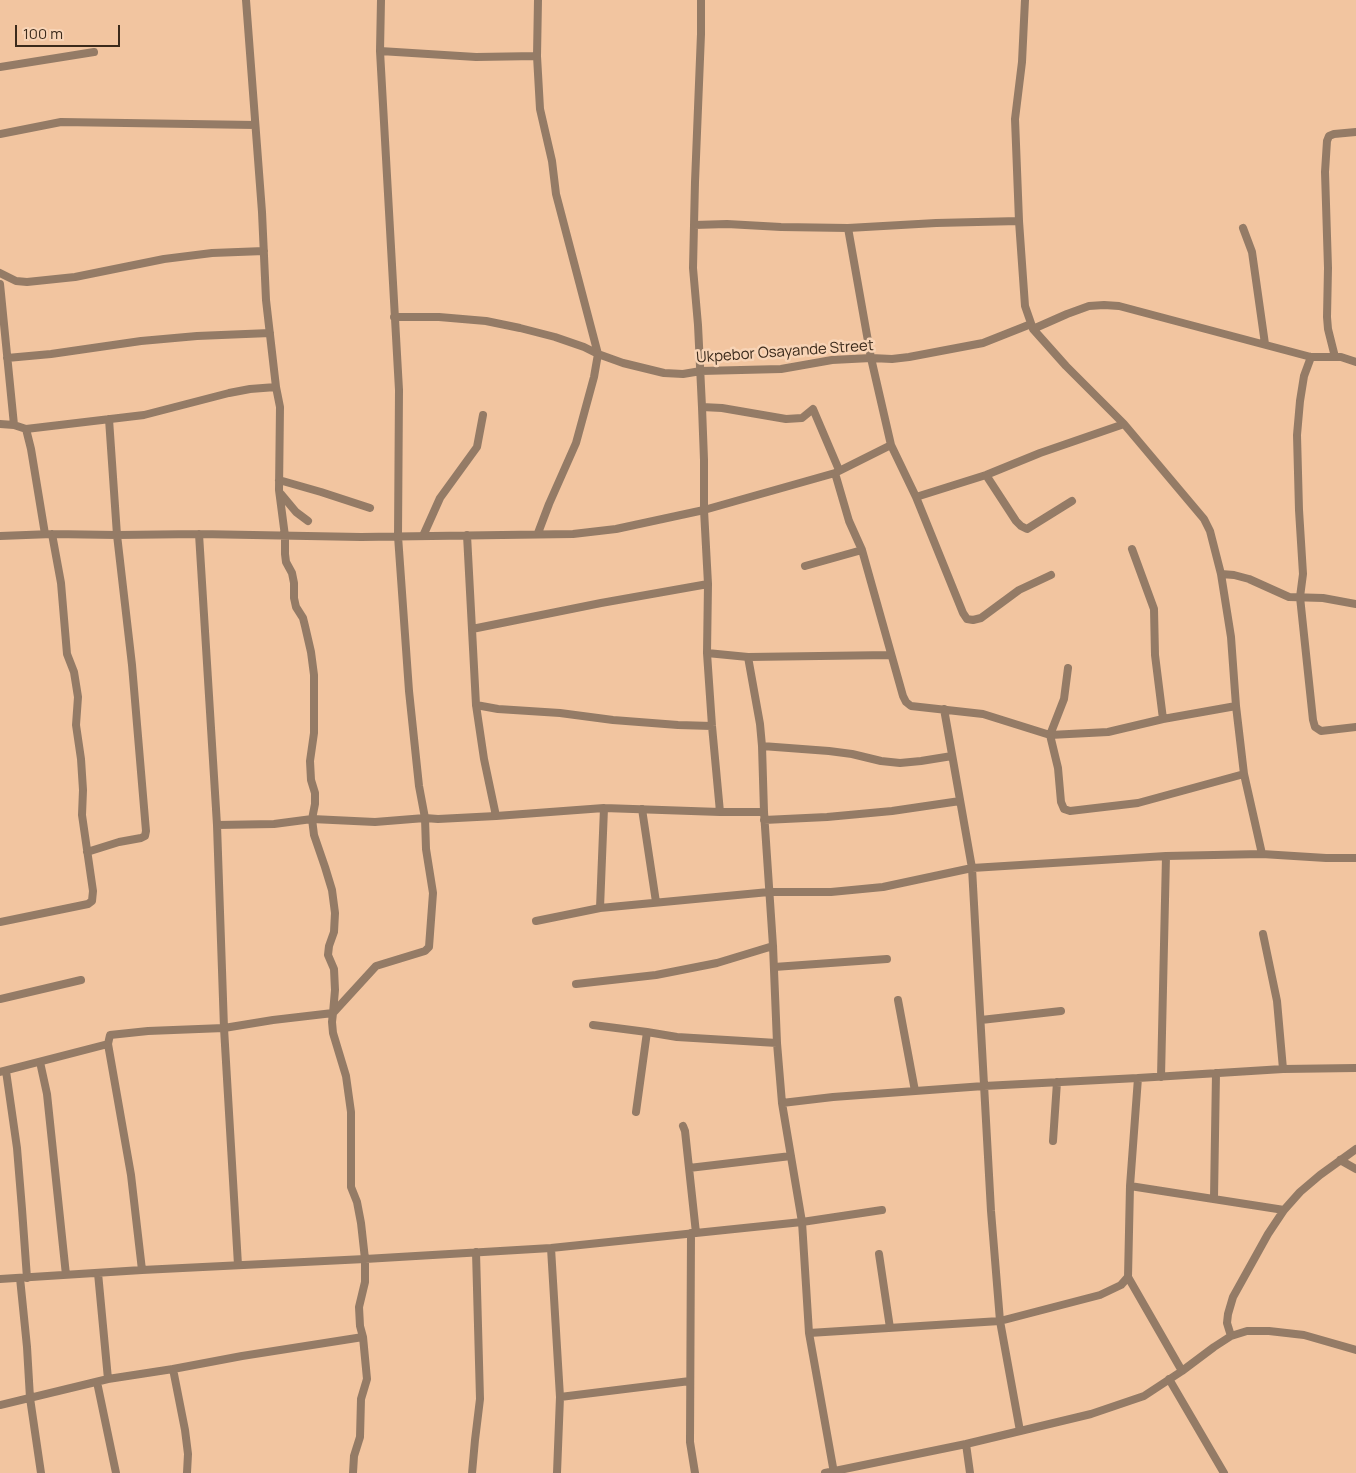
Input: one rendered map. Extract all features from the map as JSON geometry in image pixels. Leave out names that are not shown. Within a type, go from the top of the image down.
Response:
[{"type":"street","points":[[246,0],[262,212],[266,300],[280,407],[279,490],[285,536],[286,562],[292,572],[294,598],[296,607],[303,618],[314,675],[314,733],[310,761],[311,780],[315,793],[312,819],[314,835],[332,890],[336,913],[334,932],[328,946],[328,955],[334,969],[335,990],[332,1022],[333,1033],[346,1076],[351,1112],[351,1187],[358,1209],[365,1259],[365,1282],[359,1307],[360,1326],[364,1337],[367,1379],[361,1399],[360,1437],[354,1456],[353,1473]]},
{"type":"street","points":[[142,1270],[131,1175],[108,1044],[110,1035],[148,1031],[224,1028],[333,1013],[376,966],[425,952],[429,948],[433,894],[426,849],[425,818],[419,786],[409,691],[398,536],[399,390],[380,51],[381,0]]},
{"type":"street","points":[[538,0],[537,56],[540,109],[551,154],[556,194],[598,354],[594,377],[576,443],[538,533]]},
{"type":"street","points":[[701,0],[693,268],[698,325],[704,460],[704,510],[708,584],[707,653],[720,812]]},
{"type":"street","points":[[1025,0],[1022,62],[1015,119],[1025,306],[1032,326],[1066,366],[1124,424],[1204,519],[1210,531],[1221,574],[1231,637],[1236,706],[1244,774],[1262,854]]},
{"type":"street","points":[[380,51],[476,57],[537,56]]},
{"type":"street","points":[[0,67],[94,52]]},
{"type":"street","points":[[0,134],[60,122],[255,124]]},
{"type":"street","points":[[1335,357],[1330,340],[1327,317],[1328,268],[1325,172],[1327,141],[1329,136],[1334,134],[1356,132]]},
{"type":"street","points":[[694,225],[727,224],[848,228],[1019,221]]},
{"type":"street","points":[[848,228],[871,358],[891,445],[916,497],[963,613],[967,619],[981,618],[1019,590],[1051,575]]},
{"type":"street","points":[[1243,228],[1252,252],[1265,344]]},
{"type":"street","points":[[0,273],[16,281],[26,282],[76,277],[164,258],[212,253],[264,251]]},
{"type":"street","points":[[0,284],[14,425]]},
{"type":"street","name":"Ukpebor Osayande Street","points":[[394,316],[486,321],[555,337],[622,363],[664,373],[683,374],[700,371],[781,369],[832,360],[909,357],[983,343],[1089,306],[1104,304],[1120,306],[1310,357],[1335,357],[1356,362]]},
{"type":"street","points":[[7,358],[187,337],[270,333]]},
{"type":"street","points":[[1310,357],[1303,384],[1297,435],[1303,574],[1300,597],[1313,720],[1316,727],[1321,731],[1356,727]]},
{"type":"street","points":[[0,424],[14,425],[26,429],[144,415],[229,393],[276,387]]},
{"type":"street","points":[[702,407],[722,408],[786,419],[802,418],[813,410],[837,472],[849,521],[862,550],[906,702],[911,706],[983,714],[1050,735],[1108,732],[1163,719],[1236,706]]},
{"type":"street","points":[[423,536],[440,498],[477,447],[483,416]]},
{"type":"street","points":[[87,852],[119,842],[141,838],[145,836],[146,831],[133,675],[117,535],[109,419]]},
{"type":"street","points":[[916,497],[986,475],[1040,453],[1124,424]]},
{"type":"street","points":[[0,922],[88,904],[92,901],[93,891],[82,815],[81,759],[76,725],[78,710],[74,672],[67,654],[61,583],[26,429]]},
{"type":"street","points":[[0,536],[49,534],[199,534],[361,537],[573,534],[595,532],[704,510],[837,472],[891,445]]},
{"type":"street","points":[[986,475],[1016,521],[1028,529],[1072,500]]},
{"type":"street","points":[[279,480],[370,508]]},
{"type":"street","points":[[279,490],[286,502],[308,521]]},
{"type":"street","points":[[199,534],[217,825],[224,1028],[238,1265]]},
{"type":"street","points":[[467,535],[476,705],[484,759],[496,816]]},
{"type":"street","points":[[1132,549],[1154,609],[1155,655],[1163,719]]},
{"type":"street","points":[[805,566],[862,550]]},
{"type":"street","points":[[1221,574],[1248,579],[1289,597],[1323,598],[1356,604]]},
{"type":"street","points":[[472,629],[708,584]]},
{"type":"street","points":[[707,653],[748,657],[891,655]]},
{"type":"street","points":[[748,657],[762,746],[764,816],[782,1103],[802,1222],[809,1333],[834,1472]]},
{"type":"street","points":[[1068,668],[1064,699],[1050,735],[1058,768],[1061,802],[1064,809],[1070,811],[1138,803],[1244,774]]},
{"type":"street","points":[[476,705],[498,709],[560,713],[613,720],[712,726]]},
{"type":"street","points":[[944,709],[972,868],[991,1211],[1000,1321],[1020,1431]]},
{"type":"street","points":[[762,746],[830,751],[852,754],[881,762],[900,763],[952,756]]},
{"type":"street","points":[[217,825],[274,824],[312,819],[375,822],[604,808],[720,812],[764,816],[827,817],[892,811],[960,800]]},
{"type":"street","points":[[600,908],[604,808]]},
{"type":"street","points":[[642,809],[656,902]]},
{"type":"street","points":[[536,921],[600,908],[656,902],[769,892],[832,892],[883,887],[972,868],[1166,856],[1262,854],[1356,858]]},
{"type":"street","points":[[1161,1077],[1166,856]]},
{"type":"street","points":[[1263,934],[1277,1001],[1282,1069]]},
{"type":"street","points":[[576,984],[656,975],[717,963],[773,946]]},
{"type":"street","points":[[774,968],[887,959]]},
{"type":"street","points":[[0,999],[81,980]]},
{"type":"street","points":[[898,1000],[915,1091]]},
{"type":"street","points":[[981,1020],[1061,1011]]},
{"type":"street","points":[[593,1025],[677,1037],[777,1043]]},
{"type":"street","points":[[636,1112],[647,1032]]},
{"type":"street","points":[[41,1473],[30,1398],[18,1157],[3,1072],[108,1044]]},
{"type":"street","points":[[40,1062],[46,1094],[66,1275]]},
{"type":"street","points":[[782,1103],[833,1096],[984,1086],[1282,1069],[1356,1068]]},
{"type":"street","points":[[1214,1198],[1216,1073]]},
{"type":"street","points":[[1138,1078],[1130,1186],[1128,1277],[1182,1371]]},
{"type":"street","points":[[1053,1141],[1057,1082]]},
{"type":"street","points":[[683,1126],[689,1168],[694,1233],[690,1442],[695,1473]]},
{"type":"street","points":[[1231,1336],[1227,1323],[1234,1297],[1268,1234],[1284,1210],[1300,1192],[1320,1175],[1356,1149]]},
{"type":"street","points":[[689,1168],[791,1156]]},
{"type":"street","points":[[1340,1160],[1356,1169]]},
{"type":"street","points":[[1130,1186],[1284,1210]]},
{"type":"street","points":[[0,1279],[551,1248],[802,1222],[882,1210]]},
{"type":"street","points":[[551,1248],[560,1397],[557,1473]]},
{"type":"street","points":[[472,1473],[480,1399],[476,1252]]},
{"type":"street","points":[[879,1254],[890,1328]]},
{"type":"street","points":[[98,1273],[108,1379]]},
{"type":"street","points":[[809,1333],[1000,1321],[1100,1295],[1121,1285],[1128,1277]]},
{"type":"street","points":[[825,1473],[966,1444],[1091,1414],[1144,1396],[1231,1336],[1247,1331],[1269,1331],[1304,1335],[1356,1350]]},
{"type":"street","points":[[0,1405],[108,1379],[364,1337]]},
{"type":"street","points":[[173,1369],[185,1430],[188,1454],[187,1473]]},
{"type":"street","points":[[1169,1380],[1224,1473]]},
{"type":"street","points":[[560,1397],[690,1381]]},
{"type":"street","points":[[97,1382],[116,1473]]},
{"type":"street","points":[[966,1444],[970,1473]]}]
